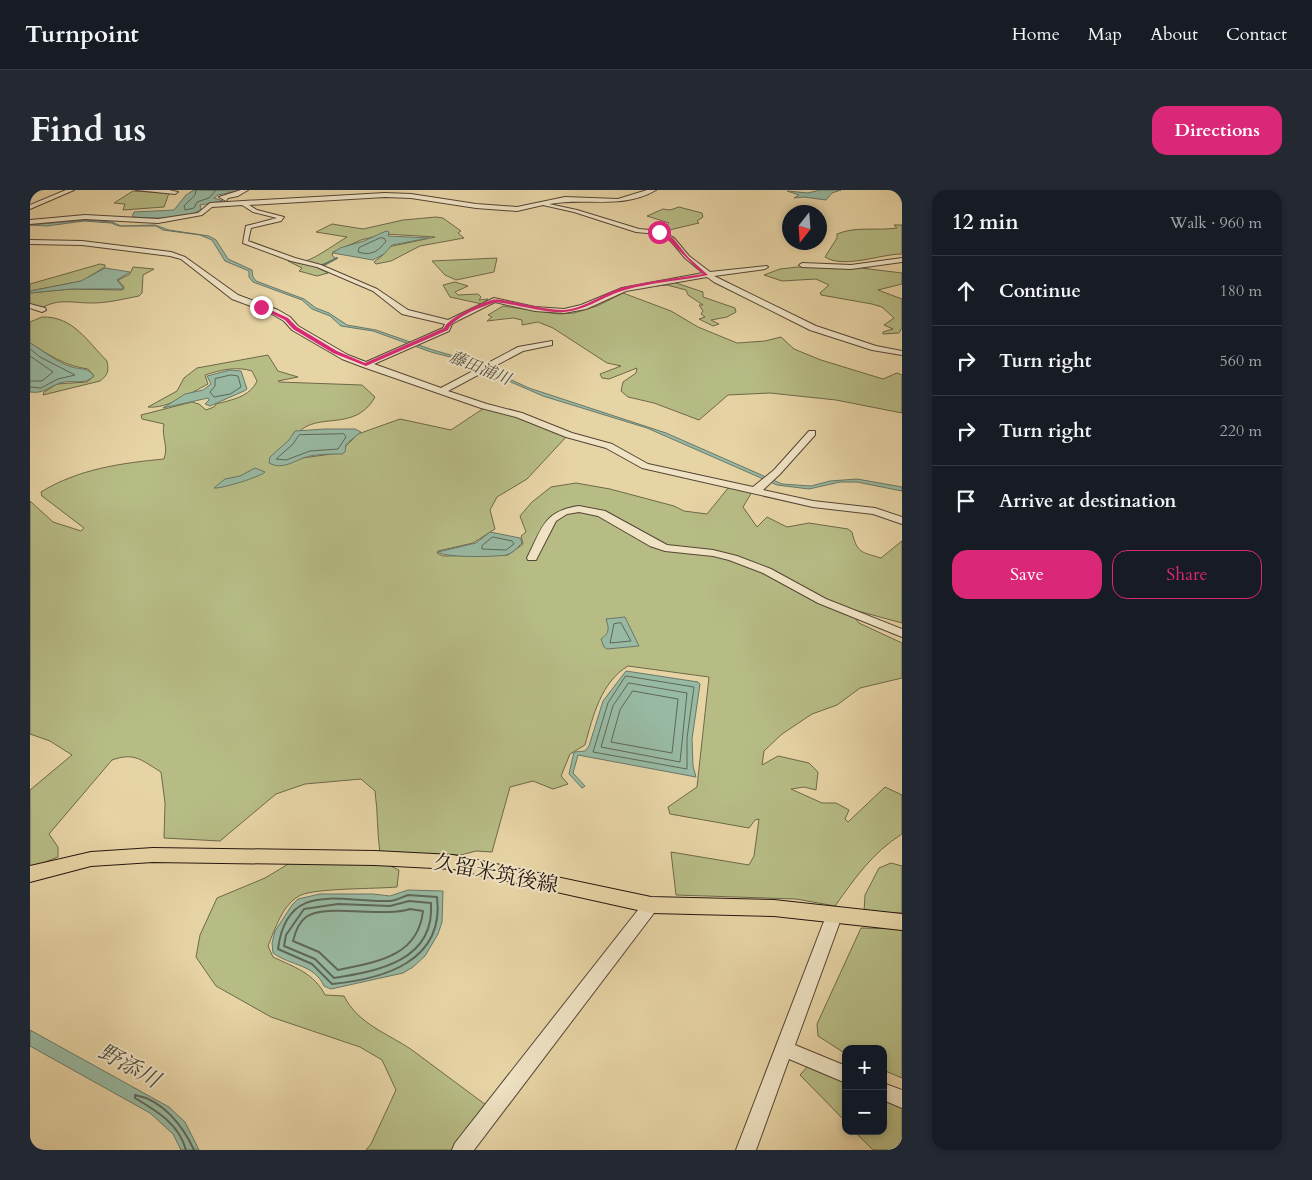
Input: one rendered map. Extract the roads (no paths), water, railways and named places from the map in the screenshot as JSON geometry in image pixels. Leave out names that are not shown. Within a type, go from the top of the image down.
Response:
[{"type":"main road","name":"久留米筑後線","points":[[30,874],[91,859],[153,855],[375,858],[453,862],[652,905],[774,908],[902,922]]},
{"type":"street","points":[[30,207],[71,190]]},
{"type":"street","points":[[139,190],[174,192]]},
{"type":"street","points":[[228,204],[231,201],[222,197],[236,195],[245,190]]},
{"type":"street","points":[[371,190],[370,193],[376,196]]},
{"type":"street","points":[[30,222],[85,216],[158,220],[194,216],[204,212],[210,205],[244,204],[272,200],[303,201],[376,196],[411,196],[509,209],[564,199],[618,201],[653,190]]},
{"type":"street","points":[[244,204],[255,211],[281,219],[248,226],[244,242],[293,260],[319,266],[375,290],[405,312],[449,323]]},
{"type":"street","points":[[543,204],[575,211],[638,231],[659,232],[672,239],[686,258],[707,274],[813,328],[876,348],[902,353]]},
{"type":"street","points":[[30,226],[41,227]]},
{"type":"street","points":[[30,242],[41,238],[178,256],[235,297],[275,312],[314,340],[345,357],[366,365],[608,446],[645,466],[813,504],[875,511],[902,521]]},
{"type":"street","points":[[802,265],[851,267],[902,260]]},
{"type":"street","points":[[366,365],[446,329],[449,323],[494,300],[535,309],[564,311],[583,307],[624,289],[707,274],[765,267]]},
{"type":"street","points":[[30,306],[42,310]]},
{"type":"street","points":[[441,391],[521,349],[549,343]]},
{"type":"street","points":[[755,491],[777,472],[812,433]]},
{"type":"street","points":[[532,558],[552,519],[564,511],[579,509],[601,513],[654,544],[665,548],[714,553],[733,558],[767,571],[822,600],[902,633]]},
{"type":"street","points":[[462,1150],[652,905]]},
{"type":"street","points":[[746,1150],[834,916]]},
{"type":"street","points":[[785,1049],[842,1073]]},
{"type":"street","points":[[887,1093],[902,1099]]},
{"type":"water","points":[[194,190],[237,191],[218,195],[214,198],[223,201],[200,205],[201,209],[187,215],[167,218],[132,217],[134,212],[174,210],[186,195]]},
{"type":"water","points":[[820,190],[841,190],[832,193],[826,200],[804,197],[794,198],[799,195],[787,191],[808,193]]},
{"type":"water","points":[[86,220],[112,222],[121,226],[111,223],[84,221],[47,226],[30,225]]},
{"type":"water","name":"藤田浦川","points":[[155,225],[169,230],[209,236],[216,240],[228,259],[252,270],[256,281],[304,299],[347,325],[376,330],[468,360],[529,388],[666,433],[782,484],[811,486],[830,481],[857,479],[902,487],[902,491],[857,482],[840,482],[809,489],[777,485],[647,428],[543,396],[458,359],[431,352],[373,331],[341,326],[330,316],[312,309],[302,300],[253,282],[249,277],[249,271],[225,261],[212,240],[200,235],[163,230],[156,226],[121,226]]},
{"type":"water","points":[[386,231],[389,232],[388,236],[429,238],[392,245],[384,254],[373,260],[333,253],[340,248],[364,241]]},
{"type":"water","points":[[105,268],[130,272],[117,280],[124,289],[71,289],[30,293],[30,291],[81,281]]},
{"type":"water","points":[[30,343],[61,362],[72,367],[87,370],[94,376],[82,382],[64,382],[42,391],[30,392]]},
{"type":"water","points":[[230,370],[241,371],[247,389],[210,406],[205,404],[209,400],[208,398],[163,408],[185,394],[203,390],[211,384],[207,376]]},
{"type":"water","points":[[355,429],[361,432],[346,444],[345,452],[342,454],[310,456],[280,466],[269,463],[270,457],[289,440],[295,431]]},
{"type":"water","points":[[255,468],[265,472],[256,477],[224,487],[214,488],[225,479],[240,476]]},
{"type":"water","points":[[490,532],[520,538],[522,543],[511,553],[500,556],[460,556],[438,552],[476,543]]},
{"type":"water","points":[[625,617],[639,646],[607,649],[604,647],[601,639],[608,630],[606,619]]},
{"type":"water","points":[[626,671],[698,682],[700,684],[692,739],[693,766],[696,777],[578,755],[573,773],[585,786],[582,788],[569,774],[574,752],[585,751],[589,746],[603,701]]},
{"type":"water","points":[[408,890],[443,891],[442,922],[438,934],[425,956],[403,973],[331,989],[324,986],[320,979],[308,969],[273,953],[272,943],[275,931],[298,899],[320,894],[373,894],[390,896]]},
{"type":"water","points":[[30,1030],[169,1107],[185,1122],[199,1150],[181,1150],[173,1134],[150,1113],[30,1046]]},
{"type":"waterway","points":[[322,266],[337,258]]},
{"type":"water label","name":"野添川","points":[[129,1066]]}]
